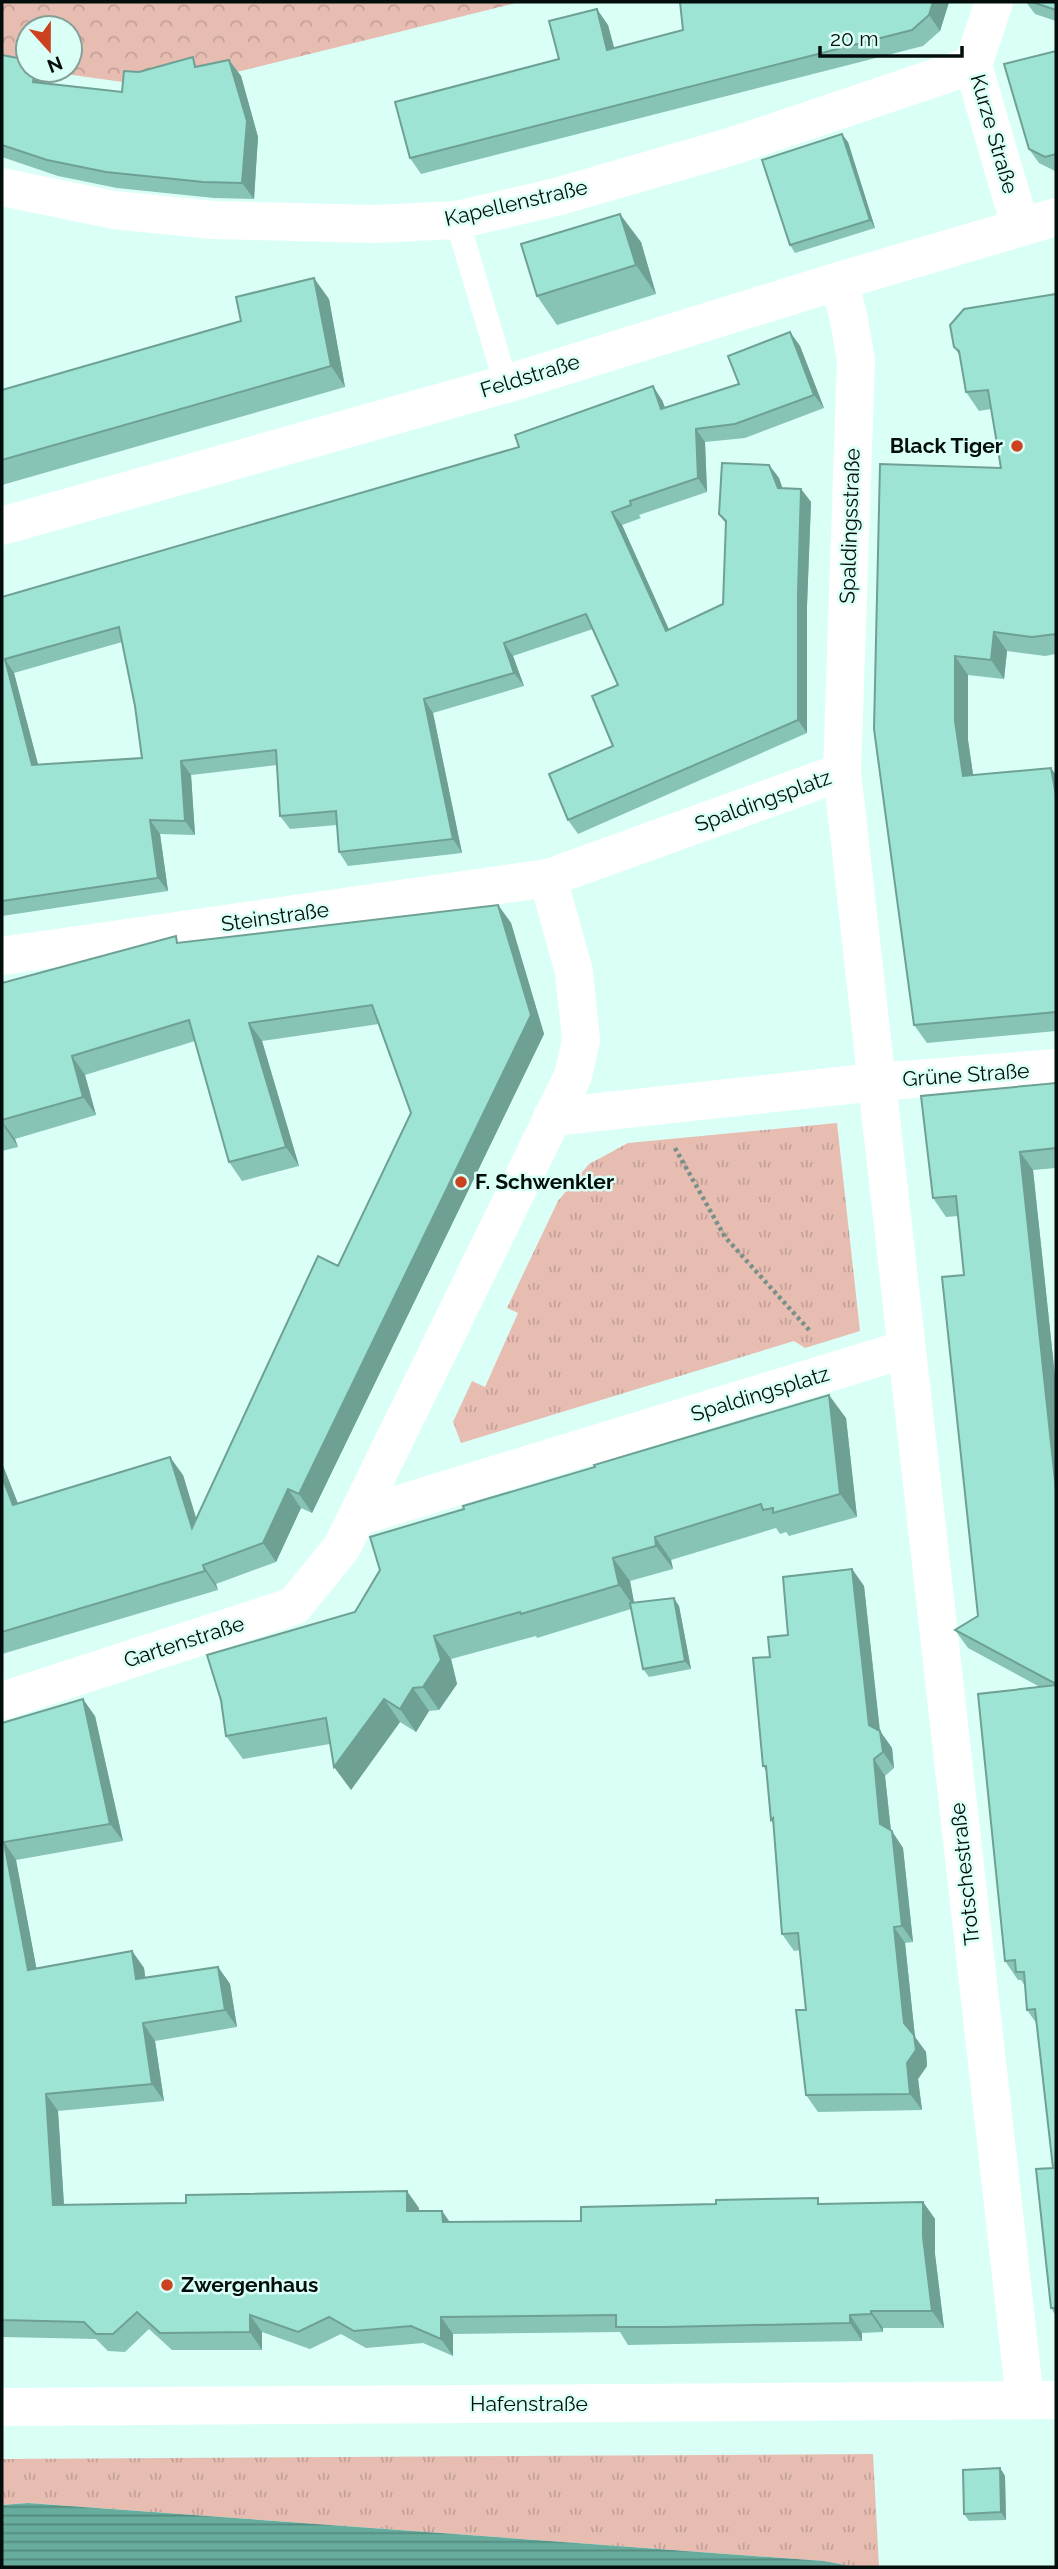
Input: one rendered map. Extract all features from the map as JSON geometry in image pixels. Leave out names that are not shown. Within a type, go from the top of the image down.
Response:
[{"type":"street","name":"Kurze Straße","points":[[994,2],[973,65],[1020,226]]},
{"type":"street","name":"Kapellenstraße","points":[[2,187],[114,210],[213,220],[375,224],[457,219],[556,197],[733,146],[973,65]]},
{"type":"street","name":"Feldstraße","points":[[2,526],[506,384],[1056,217]]},
{"type":"street","name":"Spaldingsstraße","points":[[839,281],[856,360],[842,772]]},
{"type":"street","name":"Spaldingsplatz","points":[[350,1532],[906,1349],[842,772],[548,878]]},
{"type":"street","name":"Steinstraße","points":[[2,956],[548,878]]},
{"type":"street","points":[[350,1532],[573,1076],[581,1041],[574,972],[548,878]]},
{"type":"street","name":"Grüne Straße","points":[[876,1082],[1056,1068]]},
{"type":"street","points":[[552,1117],[876,1082]]},
{"type":"street","name":"Trotschestraße","points":[[906,1349],[1041,2400]]},
{"type":"street","name":"Gartenstraße","points":[[2,1701],[294,1606],[350,1532]]},
{"type":"street","name":"Hafenstraße","points":[[2,2407],[1041,2400]]},
{"type":"lane","points":[[457,219],[506,384]]},
{"type":"path","points":[[652,1106],[725,1237],[844,1368]]},
{"type":"green space","points":[[2,2],[520,2],[208,79],[151,86],[84,77],[84,14],[14,14],[14,67],[2,65]]},
{"type":"green space","points":[[837,1123],[860,1331],[805,1348],[794,1341],[461,1443],[453,1422],[472,1381],[485,1387],[518,1313],[507,1308],[558,1201],[589,1164],[628,1143]]},
{"type":"green space","points":[[873,2454],[879,2567],[28,2503],[2,2505],[2,2459]]},
{"type":"shaded area","points":[[28,2503],[824,2561],[856,2567],[2,2567],[2,2505]]},
{"type":"building","points":[[680,2],[933,2],[929,15],[912,30],[410,158],[395,102],[559,59],[549,21],[597,9],[607,50],[683,30]]},
{"type":"building","points":[[1032,2],[1056,2],[1056,10]]},
{"type":"building","points":[[1056,51],[1056,154],[1045,157],[1029,149],[1004,64]]},
{"type":"building","points":[[2,55],[14,57],[14,84],[51,84],[122,92],[124,71],[139,72],[193,57],[195,67],[229,60],[247,121],[242,183],[203,182],[106,172],[47,160],[2,145]]},
{"type":"building","points":[[842,134],[870,220],[790,245],[762,160]]},
{"type":"building","points":[[620,214],[636,265],[537,296],[521,244]]},
{"type":"building","points":[[314,278],[331,366],[2,460],[2,390],[241,321],[236,297]]},
{"type":"building","points":[[1056,294],[1056,634],[1032,637],[994,632],[991,660],[955,656],[955,721],[963,776],[1051,768],[1056,795],[1056,1012],[914,1025],[874,729],[880,464],[1001,468],[988,390],[966,392],[959,351],[954,347],[950,325],[964,309]]},
{"type":"building","points":[[790,332],[814,395],[735,424],[696,429],[698,478],[630,501],[631,505],[612,512],[666,631],[723,604],[726,521],[719,514],[722,463],[769,465],[778,488],[801,489],[798,720],[568,820],[549,774],[613,746],[592,696],[618,685],[586,614],[504,643],[514,673],[424,699],[453,839],[339,852],[336,811],[280,816],[276,750],[181,761],[185,821],[150,820],[158,878],[2,901],[2,597],[519,447],[515,435],[653,386],[661,409],[739,384],[728,356]],"holes":[[[119,627],[142,758],[32,765],[5,659]]]},
{"type":"building","points":[[498,905],[531,1015],[299,1494],[288,1489],[263,1543],[203,1565],[205,1571],[2,1632],[2,1477],[13,1505],[170,1457],[192,1528],[318,1256],[338,1266],[411,1113],[372,1005],[249,1023],[286,1147],[229,1162],[189,1020],[72,1056],[83,1097],[2,1120],[2,983],[176,936],[177,943]]},
{"type":"building","points":[[1056,1083],[1056,1148],[1020,1152],[1056,1490],[1056,1684],[955,1630],[978,1616],[942,1277],[964,1275],[956,1196],[933,1198],[921,1096]]},
{"type":"building","points":[[829,1395],[840,1494],[773,1513],[773,1508],[763,1510],[761,1504],[655,1537],[656,1546],[613,1558],[619,1585],[434,1636],[441,1660],[423,1687],[413,1688],[400,1709],[384,1699],[334,1767],[326,1718],[226,1736],[221,1700],[207,1655],[355,1612],[380,1570],[370,1537],[595,1467],[594,1465]]},
{"type":"building","points":[[852,1569],[869,1725],[880,1731],[883,1752],[874,1759],[880,1824],[892,1831],[902,1926],[894,1927],[904,2023],[914,2035],[916,2050],[907,2063],[910,2094],[806,2095],[796,2010],[806,2010],[798,1933],[782,1934],[773,1818],[771,1820],[766,1766],[763,1766],[753,1658],[770,1657],[768,1637],[788,1635],[783,1577]]},
{"type":"building","points":[[674,1598],[685,1661],[643,1669],[630,1603]]},
{"type":"building","points":[[1056,1685],[1056,2308],[1051,2308],[1036,2169],[1053,2168],[1035,2009],[1027,2010],[1024,1972],[1016,1972],[1015,1960],[1005,1961],[978,1694]]},
{"type":"building","points":[[83,1699],[110,1824],[4,1842],[28,1970],[132,1951],[136,1979],[218,1967],[225,2010],[143,2023],[152,2084],[46,2094],[53,2205],[186,2203],[186,2195],[407,2191],[407,2211],[442,2211],[443,2222],[581,2221],[581,2207],[716,2204],[716,2200],[818,2198],[818,2204],[923,2202],[923,2237],[932,2311],[871,2311],[871,2314],[850,2315],[850,2323],[665,2327],[616,2327],[616,2315],[441,2317],[441,2339],[411,2326],[354,2331],[329,2317],[298,2332],[250,2315],[250,2332],[160,2333],[137,2312],[113,2334],[96,2334],[84,2322],[2,2320],[2,1723]]},
{"type":"building","points":[[1000,2468],[1001,2512],[964,2514],[963,2470]]},
{"type":"place","name":"Black Tiger","points":[[1017,446]]},
{"type":"place","name":"F. Schwenkler","points":[[461,1182]]},
{"type":"place","name":"Zwergenhaus","points":[[167,2285]]}]
